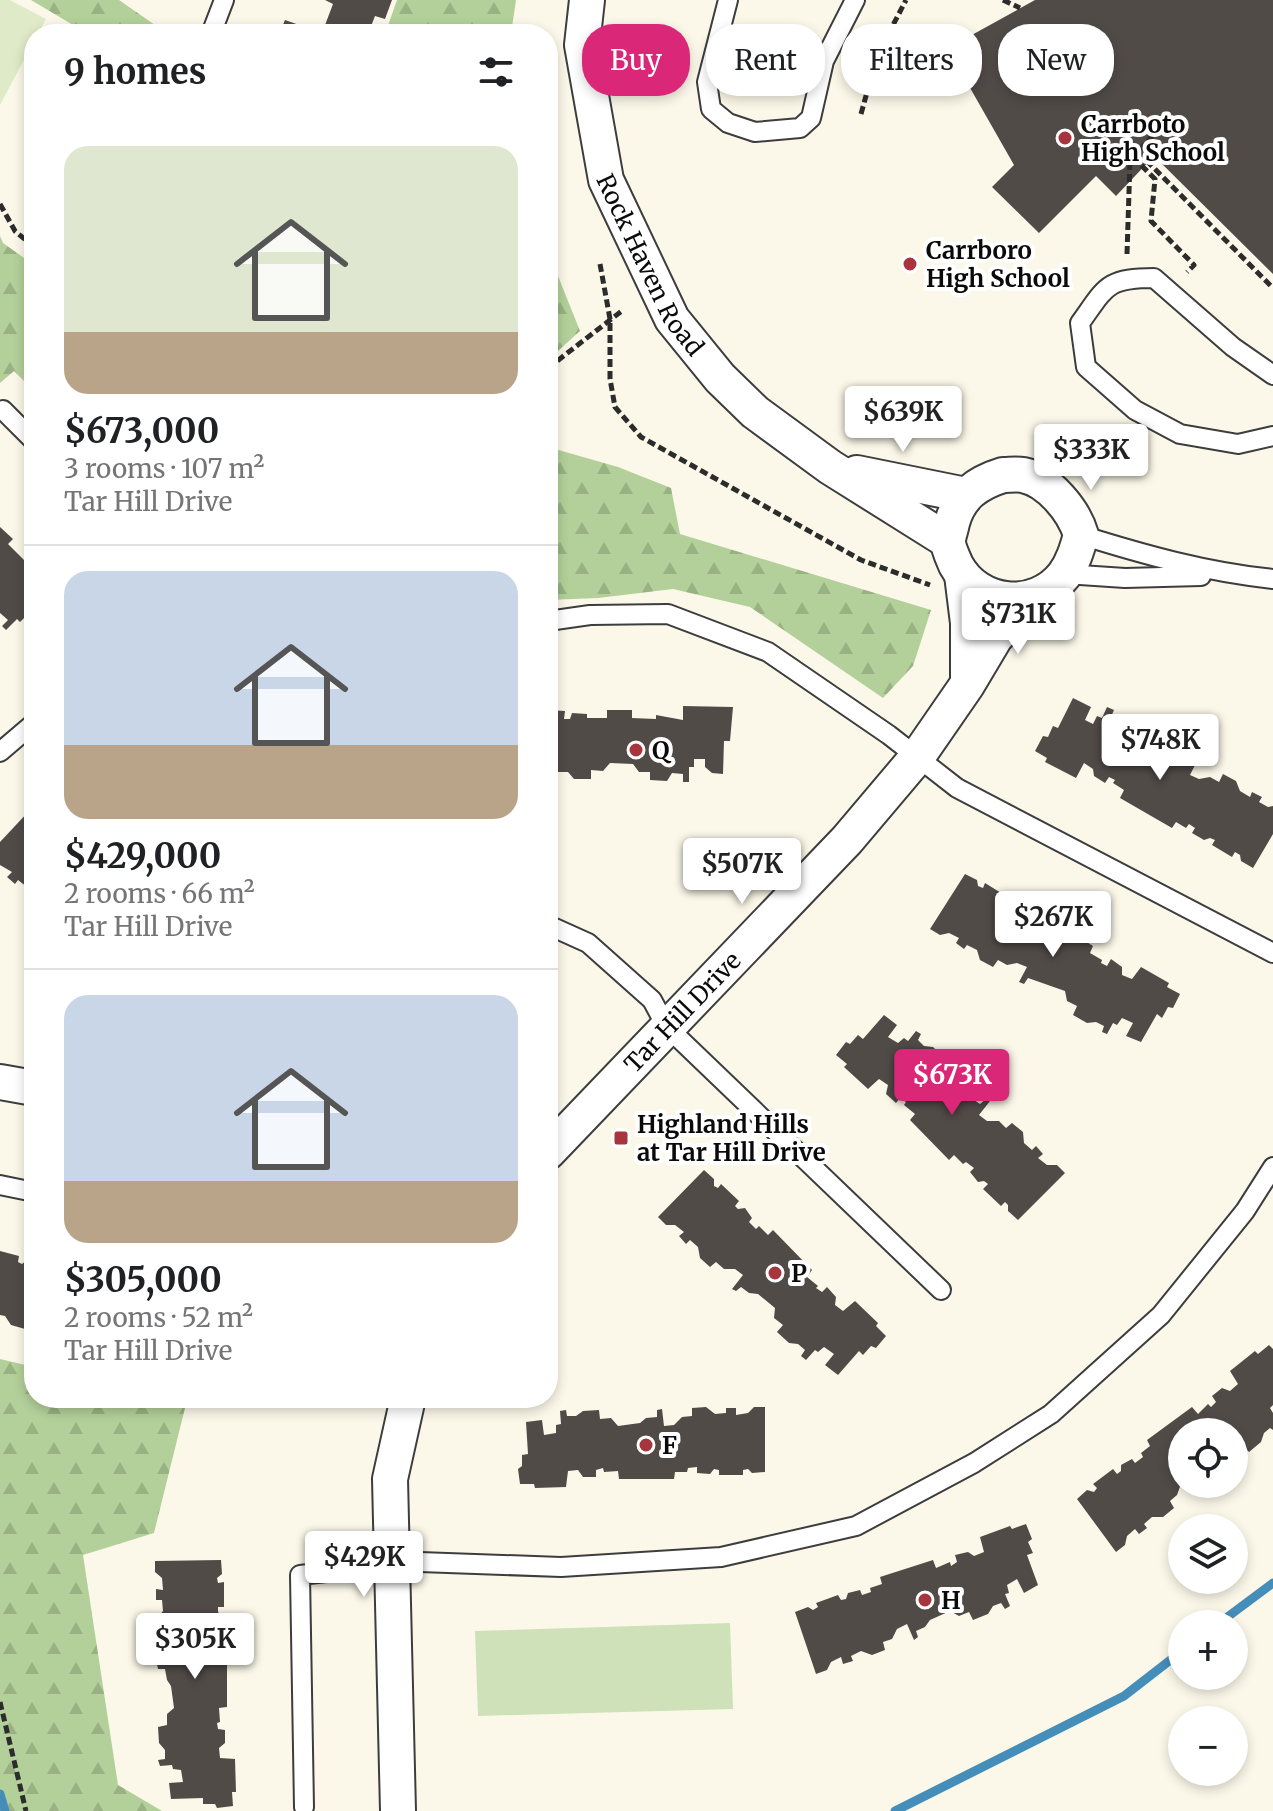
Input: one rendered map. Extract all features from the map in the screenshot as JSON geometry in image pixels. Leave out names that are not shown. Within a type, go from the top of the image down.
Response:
[{"type":"street","name":"Rock Haven Road","points":[[587,0],[582,45],[606,180],[672,319],[720,378],[755,412],[830,467],[948,541]]},
{"type":"street","name":"Rock Haven Road","points":[[830,467],[966,495]]},
{"type":"street","points":[[948,580],[992,597],[1011,601],[1030,599],[1049,590],[1065,574],[1075,556],[1081,535],[1078,523],[1056,495],[1024,475],[1003,475],[983,482],[966,495],[956,510],[948,541],[948,580],[968,623],[967,685]]},
{"type":"street","name":"Tar Hill Drive","points":[[558,1141],[847,840],[918,756],[995,638],[1030,599]]},
{"type":"street","points":[[0,1082],[24,1086]]},
{"type":"street","points":[[398,1811],[390,1479],[406,1408]]},
{"type":"lane","points":[[215,24],[224,0]]},
{"type":"lane","points":[[728,0],[707,82],[711,109],[728,123],[755,132],[800,128],[811,118],[824,61],[855,0]]},
{"type":"lane","points":[[1273,375],[1233,347],[1154,278],[1126,278],[1106,287],[1080,323],[1086,367],[1135,410],[1180,434],[1238,444],[1273,436]]},
{"type":"lane","points":[[3,410],[24,431]]},
{"type":"lane","points":[[1081,535],[1161,560],[1232,575],[1273,579]]},
{"type":"lane","points":[[1065,574],[1125,578],[1232,575]]},
{"type":"lane","points":[[558,620],[590,615],[668,614],[768,652],[918,756],[957,788],[1273,953]]},
{"type":"lane","points":[[0,752],[24,732]]},
{"type":"lane","points":[[558,930],[588,943],[652,1000],[666,1026],[941,1290]]},
{"type":"lane","points":[[304,1807],[300,1575],[392,1561],[561,1567],[721,1557],[856,1526],[974,1463],[1051,1414],[1161,1315],[1245,1211],[1273,1167]]},
{"type":"lane","points":[[0,1185],[24,1190]]},
{"type":"path","points":[[861,114],[877,56],[906,0]]},
{"type":"path","points":[[1003,0],[1020,8]]},
{"type":"path","points":[[1127,254],[1130,161],[1155,133]]},
{"type":"path","points":[[1135,155],[1155,179],[1151,221],[1194,265],[1187,272]]},
{"type":"path","points":[[1135,155],[1273,288]]},
{"type":"path","points":[[0,204],[15,231],[24,239]]},
{"type":"path","points":[[600,264],[610,319],[610,379],[615,407],[641,437],[861,560],[948,580]]},
{"type":"path","points":[[558,360],[623,310]]},
{"type":"path","points":[[0,1702],[26,1811]]},
{"type":"green space","points":[[0,0],[10,0],[46,19],[43,24],[24,24],[24,60],[0,105]]},
{"type":"green space","points":[[31,0],[119,0],[154,24],[71,24]]},
{"type":"green space","points":[[397,0],[516,0],[512,24],[389,24]]},
{"type":"green space","points":[[0,236],[3,243],[24,258],[24,381],[14,371],[0,383]]},
{"type":"green space","points":[[558,276],[580,331],[558,351]]},
{"type":"green space","points":[[558,450],[618,467],[671,488],[680,534],[931,610],[913,666],[883,698],[750,607],[673,589],[558,600]]},
{"type":"green space","points":[[0,1359],[24,1365],[24,1408],[185,1408],[154,1533],[83,1555],[118,1785],[162,1811],[0,1811]]},
{"type":"green space","points":[[730,1623],[733,1709],[478,1716],[475,1631]]},
{"type":"building","points":[[325,0],[392,0],[385,19],[375,16],[372,24],[325,24],[333,4]]},
{"type":"building","name":"Carrboto High School","points":[[1035,0],[1273,0],[1273,274],[1154,156],[1116,196],[1096,176],[1039,233],[992,187],[1014,165],[975,96],[982,96],[982,29]]},
{"type":"building","points":[[0,527],[13,539],[8,544],[24,560],[24,618],[20,622],[17,619],[6,630],[2,626],[8,620],[0,613]]},
{"type":"building","points":[[1073,698],[1091,707],[1085,720],[1093,724],[1097,716],[1102,718],[1107,707],[1114,710],[1111,717],[1143,727],[1139,736],[1149,741],[1151,751],[1188,763],[1192,756],[1198,759],[1190,775],[1199,779],[1210,777],[1219,782],[1223,774],[1236,781],[1240,791],[1250,797],[1252,792],[1262,797],[1259,802],[1273,806],[1273,834],[1253,868],[1241,861],[1240,855],[1235,852],[1232,857],[1212,845],[1215,840],[1204,840],[1192,833],[1195,828],[1189,824],[1186,828],[1176,822],[1172,828],[1120,798],[1124,790],[1113,783],[1115,780],[1109,777],[1105,783],[1094,776],[1093,769],[1084,763],[1076,778],[1045,762],[1047,758],[1035,751],[1053,726],[1058,728]]},
{"type":"building","name":"Q","points":[[683,706],[733,707],[730,741],[724,741],[723,774],[712,773],[705,767],[705,759],[694,759],[694,767],[689,767],[689,782],[683,782],[683,774],[672,773],[667,781],[650,780],[650,772],[639,772],[633,764],[610,763],[603,771],[591,770],[591,779],[574,779],[568,772],[558,772],[558,711],[565,711],[564,719],[570,719],[572,713],[587,714],[587,718],[607,718],[607,710],[632,710],[632,718],[656,719],[656,715],[683,720]]},
{"type":"building","points":[[24,816],[24,885],[18,880],[15,884],[7,877],[12,872],[0,865],[0,842]]},
{"type":"building","points":[[965,874],[977,880],[978,886],[983,888],[985,883],[1006,896],[1003,901],[1007,904],[1013,901],[1023,909],[1021,914],[1029,919],[1031,915],[1042,922],[1045,916],[1093,946],[1090,953],[1107,966],[1111,959],[1122,967],[1122,975],[1132,979],[1141,967],[1169,983],[1167,987],[1180,994],[1173,1008],[1168,1007],[1162,1018],[1157,1014],[1141,1042],[1126,1036],[1133,1023],[1122,1018],[1117,1025],[1113,1023],[1107,1034],[1102,1032],[1104,1026],[1096,1022],[1087,1023],[1073,1015],[1077,1006],[1067,1001],[1065,991],[1028,978],[1024,984],[1019,982],[1027,967],[1017,963],[1007,965],[998,960],[993,967],[980,960],[977,950],[967,945],[964,949],[956,943],[959,938],[949,933],[940,935],[930,929]]},
{"type":"building","points":[[884,1015],[897,1025],[888,1037],[898,1043],[904,1038],[908,1041],[916,1031],[921,1034],[918,1040],[924,1046],[933,1047],[945,1058],[939,1065],[948,1072],[947,1082],[980,1104],[986,1099],[990,1101],[979,1115],[987,1121],[999,1121],[1006,1128],[1012,1123],[1023,1132],[1024,1143],[1032,1150],[1036,1146],[1043,1154],[1038,1158],[1047,1165],[1057,1165],[1065,1173],[1018,1220],[1008,1211],[1005,1202],[1001,1206],[983,1189],[988,1184],[978,1182],[970,1172],[974,1168],[966,1162],[963,1164],[954,1155],[949,1160],[910,1120],[915,1114],[904,1105],[906,1102],[900,1098],[896,1103],[886,1094],[888,1085],[879,1079],[868,1089],[836,1055],[846,1042],[850,1044],[858,1035],[863,1039]]},
{"type":"building","name":"P","points":[[704,1170],[714,1179],[714,1186],[718,1188],[721,1184],[739,1201],[735,1206],[745,1208],[752,1218],[749,1222],[756,1229],[759,1226],[768,1235],[773,1230],[812,1270],[807,1277],[822,1292],[827,1287],[836,1297],[835,1305],[843,1311],[855,1301],[878,1323],[876,1326],[886,1336],[876,1348],[871,1346],[863,1355],[859,1351],[838,1375],[825,1365],[834,1354],[824,1347],[818,1352],[815,1350],[806,1360],[801,1356],[805,1350],[798,1344],[789,1343],[777,1332],[783,1325],[774,1318],[775,1308],[758,1294],[749,1293],[741,1287],[736,1291],[732,1289],[743,1275],[735,1269],[724,1269],[716,1262],[710,1267],[700,1258],[698,1247],[690,1240],[686,1244],[679,1236],[684,1232],[675,1225],[666,1225],[658,1217]]},
{"type":"building","points":[[0,1251],[19,1256],[18,1262],[24,1262],[24,1329],[11,1325],[5,1316],[0,1315]]},
{"type":"building","points":[[1269,1345],[1273,1349],[1273,1405],[1270,1408],[1273,1430],[1270,1428],[1264,1433],[1261,1442],[1249,1452],[1248,1418],[1177,1418],[1192,1407],[1198,1414],[1208,1404],[1211,1407],[1216,1402],[1212,1396],[1222,1388],[1230,1391],[1238,1384],[1230,1371],[1255,1351],[1258,1354]]},
{"type":"building","name":"F","points":[[706,1407],[715,1414],[726,1413],[726,1408],[736,1408],[736,1415],[748,1413],[754,1407],[765,1407],[765,1472],[752,1473],[748,1469],[743,1470],[743,1475],[719,1475],[719,1470],[714,1469],[710,1474],[697,1473],[697,1467],[688,1468],[687,1472],[675,1472],[674,1479],[619,1479],[618,1471],[604,1472],[603,1468],[596,1470],[596,1477],[583,1477],[578,1470],[568,1471],[566,1487],[535,1488],[534,1484],[520,1484],[518,1469],[522,1466],[522,1455],[528,1454],[526,1422],[542,1420],[544,1435],[556,1433],[556,1425],[561,1424],[560,1411],[566,1410],[567,1416],[576,1416],[583,1411],[599,1410],[600,1419],[611,1418],[618,1426],[657,1417],[657,1410],[662,1409],[664,1426],[674,1425],[682,1417],[692,1416],[692,1408]]},
{"type":"building","points":[[1168,1425],[1168,1498],[1174,1498],[1170,1501],[1174,1508],[1163,1517],[1152,1517],[1144,1524],[1147,1528],[1139,1534],[1135,1529],[1127,1536],[1125,1545],[1116,1552],[1077,1499],[1087,1490],[1094,1492],[1097,1488],[1093,1484],[1113,1469],[1117,1474],[1121,1471],[1121,1465],[1132,1459],[1135,1463],[1143,1457],[1141,1453],[1150,1446],[1147,1440]]},
{"type":"building","name":"H","points":[[1026,1524],[1033,1553],[1027,1555],[1038,1585],[1024,1593],[1017,1579],[1007,1585],[1009,1593],[1005,1594],[1010,1606],[1005,1609],[1001,1603],[993,1606],[988,1614],[973,1620],[969,1612],[959,1616],[950,1611],[916,1631],[918,1637],[914,1640],[907,1624],[897,1629],[892,1639],[883,1642],[885,1650],[872,1655],[861,1651],[851,1656],[853,1661],[843,1664],[841,1657],[831,1662],[827,1670],[816,1674],[795,1612],[808,1607],[813,1610],[818,1607],[816,1603],[838,1595],[841,1600],[846,1599],[848,1593],[860,1590],[862,1595],[871,1592],[870,1588],[882,1584],[880,1577],[933,1560],[936,1568],[950,1562],[951,1566],[957,1562],[955,1555],[968,1552],[974,1556],[984,1552],[980,1537],[1010,1526],[1012,1529]]},
{"type":"building","points":[[221,1560],[222,1574],[217,1578],[218,1583],[224,1582],[224,1607],[218,1607],[222,1616],[221,1629],[216,1629],[217,1638],[221,1639],[221,1651],[227,1651],[227,1707],[219,1708],[220,1722],[217,1723],[218,1729],[225,1730],[225,1743],[219,1748],[220,1758],[235,1759],[236,1792],[232,1792],[233,1806],[217,1808],[215,1804],[203,1804],[203,1798],[171,1799],[169,1783],[183,1782],[181,1770],[173,1769],[172,1765],[160,1766],[158,1760],[165,1759],[165,1750],[159,1743],[158,1727],[167,1725],[167,1714],[174,1708],[165,1669],[158,1669],[157,1664],[175,1662],[173,1652],[166,1644],[165,1634],[157,1634],[156,1620],[163,1611],[162,1600],[156,1600],[156,1589],[163,1590],[162,1578],[155,1572],[155,1561]]},
{"type":"waterway","points":[[1237,1610],[1273,1583]]},
{"type":"waterway","points":[[895,1811],[1124,1696],[1168,1662]]},
{"type":"waterway","points":[[0,1794],[5,1811]]},
{"type":"place","name":"Carrboto High School","points":[[1065,138]]},
{"type":"place","name":"Carrboro High School","points":[[910,264]]},
{"type":"place","name":"Q","points":[[636,750]]},
{"type":"place","name":"Highland Hills at Tar Hill Drive","points":[[621,1138]]},
{"type":"place","name":"P","points":[[775,1273]]},
{"type":"place","name":"F","points":[[646,1445]]},
{"type":"place","name":"H","points":[[925,1600]]}]
